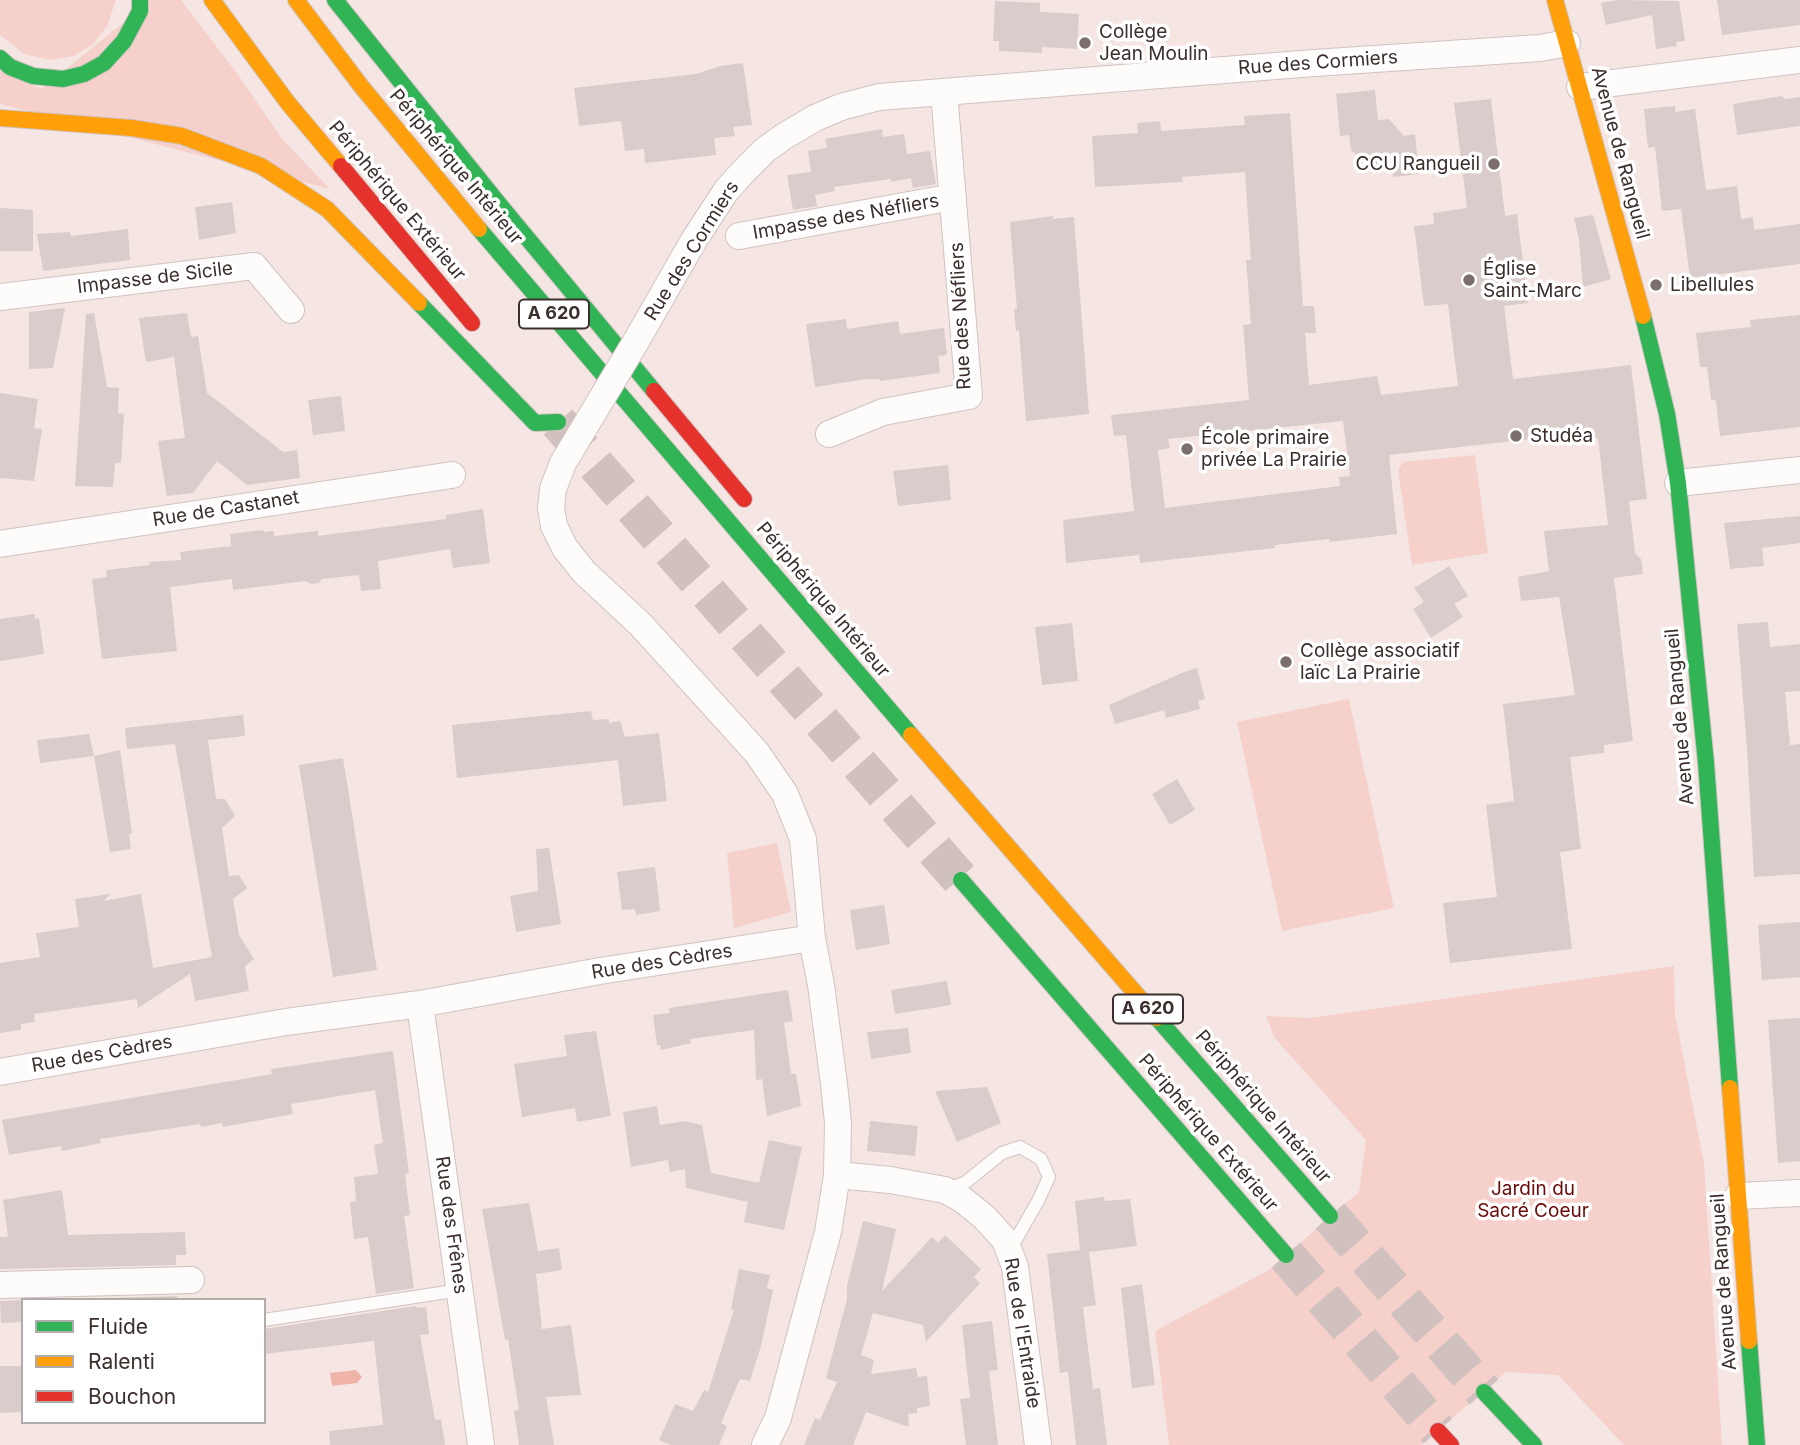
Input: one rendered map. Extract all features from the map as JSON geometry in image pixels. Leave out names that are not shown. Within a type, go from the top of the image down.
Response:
[{"type":"main road","points":[[0,58],[10,67],[33,76],[63,79],[84,74],[104,63],[124,41],[140,10],[139,0]]},
{"type":"main road","name":"Périphérique Extérieur","points":[[212,0],[288,103],[480,332]]},
{"type":"main road","name":"Périphérique Intérieur","points":[[296,0],[432,174],[816,626],[1331,1216]]},
{"type":"main road","points":[[335,0],[499,204],[755,513]]},
{"type":"main road","points":[[352,0],[358,9],[357,29]]},
{"type":"main road","name":"Avenue de Rangueil","points":[[1555,0],[1647,329],[1667,414],[1678,483],[1706,763],[1757,1445]]},
{"type":"main road","points":[[0,118],[132,128],[182,136],[261,166],[327,209],[535,423],[558,422],[540,402]]},
{"type":"main road","points":[[0,125],[23,120]]},
{"type":"main road","points":[[816,598],[816,626]]},
{"type":"main road","name":"Périphérique Extérieur","points":[[961,880],[1286,1255]]},
{"type":"main road","points":[[1484,1392],[1534,1445]]},
{"type":"main road","points":[[1438,1431],[1451,1445]]},
{"type":"street","name":"Rue des Cormiers","points":[[812,938],[803,839],[785,794],[757,753],[641,625],[584,572],[565,548],[554,526],[551,508],[552,489],[562,463],[694,240],[726,191],[765,150],[815,118],[841,107],[879,97],[1540,48],[1567,43]]},
{"type":"street","points":[[1580,87],[1800,60]]},
{"type":"street","name":"Rue des Néfliers","points":[[829,434],[883,412],[970,396],[944,92]]},
{"type":"street","name":"Impasse des Néfliers","points":[[739,236],[953,197]]},
{"type":"street","name":"Impasse de Sicile","points":[[0,297],[254,266],[290,310]]},
{"type":"street","points":[[1678,483],[1800,470]]},
{"type":"street","name":"Rue de Castanet","points":[[0,544],[452,475]]},
{"type":"street","points":[[765,1445],[778,1418],[828,1233],[837,1175],[838,1123],[834,1084],[812,938]]},
{"type":"street","name":"Rue des Cèdres","points":[[0,1072],[286,1022],[419,1004],[600,971],[812,938]]},
{"type":"street","name":"Rue des Frênes","points":[[419,1004],[481,1445]]},
{"type":"street","name":"Rue de l'Entraide","points":[[837,1175],[890,1180],[945,1191],[963,1200],[984,1217],[1005,1240],[1015,1267],[1038,1445]]},
{"type":"street","points":[[1738,1196],[1800,1193]]},
{"type":"street","points":[[0,1285],[191,1280]]},
{"type":"lane","points":[[945,1191],[966,1182],[1002,1153],[1020,1147],[1041,1159],[1049,1177],[1009,1251]]},
{"type":"lane","points":[[266,1320],[460,1290]]},
{"type":"green space","points":[[0,0],[116,0],[107,26],[93,44],[74,56],[50,60],[24,54],[0,35]]},
{"type":"green space","points":[[151,0],[181,0],[283,140],[330,189],[0,104],[0,71],[42,89]]},
{"type":"green space","points":[[1475,455],[1488,553],[1412,565],[1398,470],[1403,462]]},
{"type":"green space","points":[[1349,699],[1394,908],[1282,931],[1237,722]]},
{"type":"green space","points":[[777,843],[791,912],[734,928],[727,853]]},
{"type":"green space","name":"Jardin du Sacré Coeur","points":[[1674,966],[1675,1014],[1704,1164],[1722,1445],[1624,1445],[1558,1375],[1506,1372],[1421,1445],[1169,1445],[1155,1331],[1269,1270],[1359,1192],[1366,1140],[1274,1037],[1266,1016],[1310,1018]]},
{"type":"shaded area","points":[[356,1370],[362,1377],[357,1383],[332,1386],[330,1373]]},
{"type":"building","points":[[1617,0],[1679,1],[1685,41],[1676,42],[1677,46],[1656,49],[1652,15],[1606,25],[1601,3]]},
{"type":"building","points":[[1717,0],[1800,0],[1800,25],[1722,35]]},
{"type":"building","points":[[995,1],[1040,3],[1040,12],[1079,14],[1077,49],[1042,47],[1042,53],[999,51],[999,41],[993,41]]},
{"type":"building","points":[[743,63],[752,125],[733,127],[735,136],[714,138],[716,155],[645,163],[644,149],[625,151],[621,121],[579,126],[574,88],[696,74]]},
{"type":"building","points":[[1375,90],[1378,120],[1389,119],[1404,136],[1415,134],[1419,174],[1393,177],[1392,170],[1377,171],[1351,150],[1349,135],[1340,136],[1336,94]]},
{"type":"building","points":[[1782,96],[1785,99],[1800,97],[1800,126],[1737,135],[1733,104]]},
{"type":"building","points":[[1491,99],[1505,216],[1517,214],[1528,303],[1504,306],[1513,379],[1631,365],[1647,499],[1629,501],[1635,553],[1641,559],[1643,574],[1614,578],[1633,741],[1604,745],[1604,753],[1570,757],[1581,849],[1560,852],[1572,949],[1450,963],[1443,903],[1497,897],[1486,805],[1514,801],[1503,704],[1575,695],[1559,597],[1521,601],[1518,577],[1549,571],[1544,531],[1608,525],[1598,438],[1576,441],[1575,434],[1389,455],[1397,534],[1275,545],[1275,548],[1140,563],[1139,555],[1066,563],[1063,520],[1134,511],[1126,435],[1114,436],[1111,415],[1249,400],[1243,325],[1251,324],[1246,260],[1251,260],[1245,172],[1182,177],[1183,182],[1095,187],[1092,136],[1138,133],[1137,123],[1160,121],[1161,131],[1245,125],[1244,116],[1290,113],[1303,306],[1314,306],[1316,333],[1305,333],[1309,385],[1377,376],[1381,395],[1458,386],[1448,304],[1424,306],[1414,226],[1434,224],[1433,213],[1467,208],[1454,103]],"holes":[[[1343,421],[1350,476],[1339,477],[1340,486],[1165,508],[1158,450],[1170,448],[1168,439]]]},
{"type":"building","points":[[1675,106],[1675,112],[1695,109],[1706,190],[1737,186],[1741,219],[1753,217],[1754,230],[1800,224],[1800,264],[1690,278],[1681,209],[1662,211],[1655,147],[1648,148],[1644,109]]},
{"type":"building","points":[[882,129],[883,137],[904,134],[907,154],[930,151],[936,184],[913,188],[911,178],[834,187],[835,191],[815,195],[817,206],[793,210],[787,175],[811,172],[808,151],[827,148],[825,139]]},
{"type":"building","points":[[232,202],[236,233],[199,240],[195,207]]},
{"type":"building","points":[[0,208],[33,210],[33,251],[0,251]]},
{"type":"building","points":[[1593,215],[1611,279],[1583,287],[1579,239],[1574,218]]},
{"type":"building","points":[[1053,216],[1053,219],[1074,217],[1089,414],[1026,421],[1019,331],[1016,331],[1014,309],[1017,309],[1010,222]]},
{"type":"building","points":[[128,229],[130,260],[43,271],[37,234],[70,232],[71,236]]},
{"type":"building","points":[[65,308],[53,368],[29,369],[29,312]]},
{"type":"building","points":[[94,313],[107,387],[119,388],[118,413],[124,414],[121,463],[115,463],[113,487],[75,486],[86,314]]},
{"type":"building","points":[[187,313],[191,337],[198,336],[207,393],[283,452],[297,450],[300,478],[247,485],[217,461],[193,493],[167,496],[158,441],[185,438],[174,357],[146,362],[139,318]]},
{"type":"building","points":[[1800,315],[1800,427],[1720,436],[1716,400],[1711,400],[1707,367],[1700,367],[1696,333],[1751,327],[1750,320]]},
{"type":"building","points":[[846,319],[847,329],[898,321],[900,334],[944,328],[947,355],[938,356],[940,373],[880,381],[867,379],[815,387],[806,324]]},
{"type":"building","points":[[0,393],[38,399],[34,428],[42,429],[34,481],[0,478]]},
{"type":"building","points":[[341,396],[345,431],[313,435],[308,400]]},
{"type":"building","points":[[948,465],[951,500],[898,506],[893,471]]},
{"type":"building","points":[[483,509],[490,563],[453,568],[450,549],[378,561],[381,589],[361,591],[359,575],[322,579],[319,583],[311,584],[306,581],[233,590],[232,579],[170,587],[177,651],[102,659],[92,579],[107,577],[106,570],[150,565],[149,562],[181,560],[180,552],[231,546],[230,534],[263,530],[274,531],[274,536],[318,531],[318,536],[446,519],[446,515]]},
{"type":"building","points":[[1800,516],[1800,543],[1762,548],[1764,566],[1730,569],[1724,523]]},
{"type":"building","points":[[1449,566],[1468,596],[1454,604],[1463,617],[1431,638],[1413,609],[1424,602],[1414,588]]},
{"type":"building","points":[[35,614],[35,619],[39,618],[44,654],[0,661],[0,619]]},
{"type":"building","points":[[1768,622],[1770,647],[1800,644],[1800,691],[1785,692],[1790,745],[1800,744],[1800,874],[1754,877],[1737,624]]},
{"type":"building","points":[[1072,623],[1078,681],[1042,685],[1035,627]]},
{"type":"building","points":[[1197,668],[1205,699],[1198,701],[1200,709],[1166,718],[1164,710],[1115,724],[1109,705]]},
{"type":"building","points":[[591,711],[593,720],[609,719],[609,723],[620,721],[625,737],[659,733],[667,801],[623,806],[618,760],[457,778],[452,725]]},
{"type":"building","points":[[243,715],[245,736],[208,740],[216,799],[225,799],[235,816],[222,828],[229,876],[239,875],[247,888],[233,899],[239,935],[254,959],[245,966],[249,991],[195,1001],[190,974],[138,1008],[137,999],[34,1014],[35,1022],[21,1024],[21,1030],[0,1033],[0,963],[40,957],[36,933],[79,927],[75,899],[110,894],[104,901],[141,894],[153,968],[212,957],[175,744],[127,749],[125,728]]},
{"type":"building","points":[[89,734],[94,756],[40,763],[37,740]]},
{"type":"building","points":[[120,750],[132,833],[129,834],[131,849],[110,852],[94,756]]},
{"type":"building","points":[[343,758],[377,970],[333,977],[299,765]]},
{"type":"building","points":[[1177,779],[1195,810],[1170,825],[1152,794]]},
{"type":"building","points":[[549,848],[561,924],[516,932],[510,896],[538,891],[536,849]]},
{"type":"building","points":[[655,867],[660,911],[636,915],[635,909],[622,910],[617,872]]},
{"type":"building","points":[[884,905],[890,944],[856,950],[850,910]]},
{"type":"building","points":[[1800,922],[1800,977],[1762,980],[1758,925]]},
{"type":"building","points":[[947,981],[951,1005],[895,1014],[891,990]]},
{"type":"building","points":[[788,990],[793,1021],[784,1023],[791,1074],[796,1074],[801,1106],[767,1116],[762,1079],[756,1080],[754,1030],[690,1039],[691,1043],[661,1050],[660,1045],[657,1045],[653,1015],[670,1013],[669,1008]]},
{"type":"building","points":[[1800,1018],[1800,1161],[1778,1163],[1768,1020]]},
{"type":"building","points":[[908,1028],[911,1053],[871,1059],[867,1032]]},
{"type":"building","points":[[596,1031],[611,1116],[577,1122],[575,1108],[522,1117],[514,1064],[567,1056],[564,1035]]},
{"type":"building","points":[[393,1051],[409,1173],[405,1174],[410,1215],[404,1216],[414,1288],[376,1294],[368,1237],[354,1239],[350,1202],[356,1201],[354,1177],[378,1174],[374,1145],[383,1143],[375,1090],[291,1104],[293,1114],[223,1127],[222,1123],[201,1127],[200,1124],[100,1139],[101,1143],[62,1151],[61,1146],[9,1155],[2,1120],[272,1074],[271,1069]]},
{"type":"building","points":[[987,1087],[1001,1123],[957,1142],[935,1091]]},
{"type":"building","points":[[657,1106],[660,1125],[685,1121],[702,1125],[711,1173],[759,1183],[769,1140],[802,1147],[784,1230],[744,1222],[748,1202],[686,1188],[685,1169],[670,1172],[668,1160],[631,1167],[623,1112]]},
{"type":"building","points":[[870,1121],[918,1126],[915,1156],[867,1151]]},
{"type":"building","points":[[62,1190],[68,1235],[185,1232],[186,1255],[176,1255],[176,1265],[0,1269],[0,1237],[8,1237],[3,1200]]},
{"type":"building","points":[[1104,1197],[1105,1201],[1130,1199],[1137,1246],[1089,1252],[1096,1305],[1083,1307],[1093,1389],[1100,1388],[1107,1445],[1076,1445],[1068,1372],[1060,1373],[1047,1254],[1080,1250],[1075,1201]]},
{"type":"building","points":[[529,1203],[538,1251],[559,1248],[562,1270],[536,1274],[542,1329],[571,1325],[581,1395],[546,1397],[554,1445],[519,1445],[514,1411],[519,1410],[508,1339],[505,1340],[482,1209]]},
{"type":"building","points":[[863,1221],[896,1229],[882,1291],[932,1237],[938,1243],[945,1235],[981,1269],[974,1277],[980,1283],[926,1342],[923,1325],[873,1313],[861,1355],[874,1360],[871,1374],[916,1368],[918,1377],[927,1376],[930,1406],[917,1408],[917,1413],[908,1414],[909,1427],[866,1412],[853,1445],[804,1445],[815,1418],[820,1420],[837,1382],[826,1378],[847,1299],[847,1286]]},
{"type":"building","points":[[739,1269],[770,1275],[767,1288],[773,1290],[750,1381],[740,1379],[721,1423],[727,1426],[719,1445],[671,1445],[659,1440],[675,1404],[693,1411],[704,1390],[708,1392],[734,1310],[731,1309]]},
{"type":"building","points":[[1142,1284],[1155,1385],[1132,1388],[1121,1288]]},
{"type":"building","points":[[177,1296],[177,1298],[108,1298]]},
{"type":"building","points":[[21,1300],[21,1322],[1,1323],[0,1301]]},
{"type":"building","points":[[416,1306],[426,1307],[429,1334],[420,1335],[435,1420],[441,1419],[445,1445],[330,1445],[329,1431],[383,1425],[374,1341],[266,1354],[266,1329]]},
{"type":"building","points":[[992,1321],[998,1370],[989,1371],[998,1445],[966,1445],[960,1399],[970,1398],[962,1325]]},
{"type":"building","points":[[0,1366],[21,1366],[21,1412],[0,1413]]},
{"type":"tunnel","points":[[558,422],[961,880]]},
{"type":"tunnel","points":[[1330,1216],[1484,1392]]},
{"type":"tunnel","points":[[1286,1255],[1438,1431]]},
{"type":"traffic: fast","points":[[0,58],[10,67],[33,76],[63,79],[84,74],[104,63],[124,41],[140,11],[140,0]]},
{"type":"traffic: fast","points":[[335,0],[654,391]]},
{"type":"traffic: fast","points":[[479,229],[911,735]]},
{"type":"traffic: fast","points":[[419,303],[535,423],[558,422]]},
{"type":"traffic: fast","points":[[1643,316],[1667,414],[1678,483],[1706,763],[1730,1088]]},
{"type":"traffic: fast","points":[[961,880],[1286,1255]]},
{"type":"traffic: fast","points":[[1157,1018],[1330,1216]]},
{"type":"traffic: fast","points":[[1749,1341],[1757,1445]]},
{"type":"traffic: fast","points":[[1484,1392],[1534,1445]]},
{"type":"traffic: slow","points":[[212,0],[288,103],[341,166]]},
{"type":"traffic: slow","points":[[296,0],[361,86],[479,229]]},
{"type":"traffic: slow","points":[[1555,0],[1643,316]]},
{"type":"traffic: slow","points":[[0,118],[132,128],[182,136],[261,166],[327,209],[419,303]]},
{"type":"traffic: slow","points":[[911,735],[1157,1018]]},
{"type":"traffic: slow","points":[[1730,1088],[1749,1341]]},
{"type":"traffic: jam","points":[[341,166],[472,323]]},
{"type":"traffic: jam","points":[[654,391],[744,499]]},
{"type":"traffic: jam","points":[[1438,1431],[1451,1445]]},
{"type":"place","name":"Collège Jean Moulin","points":[[1085,43]]},
{"type":"place","name":"CCU Rangueil","points":[[1494,164]]},
{"type":"place","name":"Église Saint-Marc","points":[[1469,280]]},
{"type":"place","name":"Libellules","points":[[1656,285]]},
{"type":"place","name":"Studéa","points":[[1516,436]]},
{"type":"place","name":"École primaire privée La Prairie","points":[[1187,449]]},
{"type":"place","name":"Collège associatif laïc La Prairie","points":[[1286,662]]}]
